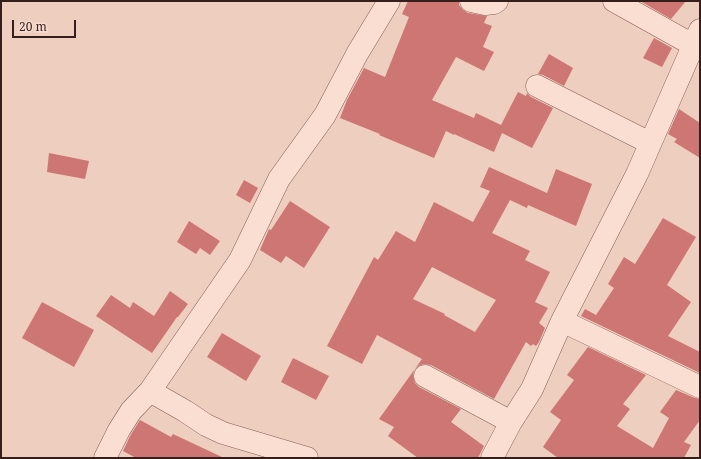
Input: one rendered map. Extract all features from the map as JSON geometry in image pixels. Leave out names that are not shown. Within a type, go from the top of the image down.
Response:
[{"type":"street","points":[[105,458],[119,430],[131,411],[150,391],[240,260],[279,179],[325,115],[357,54],[389,1]]},
{"type":"street","points":[[471,1],[485,4],[494,3],[497,1]]},
{"type":"street","points":[[492,458],[511,422],[532,389],[562,321],[637,174],[696,37],[614,1]]},
{"type":"street","points":[[537,86],[650,143]]},
{"type":"street","points":[[562,321],[700,387]]},
{"type":"street","points":[[425,376],[511,422]]},
{"type":"street","points":[[150,391],[186,411],[206,425],[223,433],[307,458]]},
{"type":"building","points":[[408,1],[459,1],[459,5],[468,13],[487,16],[484,23],[492,26],[483,47],[494,52],[484,71],[456,57],[432,100],[474,118],[476,113],[501,125],[518,92],[526,96],[527,93],[531,97],[553,108],[532,148],[502,133],[494,152],[446,131],[434,158],[340,118],[347,100],[364,68],[385,77],[409,17],[402,14]]},
{"type":"building","points":[[640,1],[686,1],[671,19]]},
{"type":"building","points":[[654,38],[672,48],[662,67],[643,58]]},
{"type":"building","points":[[549,54],[573,68],[564,86],[538,74]]},
{"type":"building","points":[[679,109],[700,123],[700,158],[674,142],[677,139],[668,134]]},
{"type":"building","points":[[49,153],[89,161],[85,179],[47,172]]},
{"type":"building","points":[[489,167],[547,193],[556,169],[592,184],[576,226],[528,205],[527,208],[510,200],[492,233],[530,251],[525,260],[550,272],[535,302],[548,308],[539,323],[545,328],[539,342],[536,346],[533,344],[531,346],[526,342],[494,399],[431,365],[424,364],[418,366],[414,370],[422,359],[377,335],[362,364],[327,346],[374,257],[378,260],[396,231],[415,242],[434,202],[473,222],[490,191],[480,187]],"holes":[[[432,267],[496,300],[475,332],[444,315],[445,314],[413,299]]]},
{"type":"building","points":[[244,180],[258,188],[250,203],[236,195]]},
{"type":"building","points":[[290,201],[330,227],[304,268],[286,256],[281,263],[260,250],[269,229],[271,230]]},
{"type":"building","points":[[663,218],[696,237],[667,285],[691,302],[668,336],[700,352],[700,373],[581,316],[585,309],[596,315],[614,288],[608,284],[624,257],[635,264]]},
{"type":"building","points":[[189,221],[220,241],[210,255],[200,248],[196,254],[177,242]]},
{"type":"building","points":[[170,291],[188,304],[152,353],[96,316],[111,295],[130,308],[133,302],[154,316]]},
{"type":"building","points":[[42,302],[94,330],[74,367],[22,338]]},
{"type":"building","points":[[222,333],[261,356],[246,381],[207,357]]},
{"type":"building","points":[[588,347],[646,375],[623,404],[630,409],[617,426],[653,448],[669,418],[660,412],[676,390],[700,399],[700,420],[684,442],[691,445],[684,458],[558,458],[543,447],[561,420],[550,412],[574,380],[567,375]]},
{"type":"building","points":[[293,358],[329,376],[316,400],[281,382]]},
{"type":"building","points":[[414,370],[413,376],[415,383],[419,387],[461,409],[451,422],[484,446],[478,458],[418,458],[388,436],[394,427],[379,419]]},
{"type":"building","points":[[140,420],[171,437],[173,434],[224,458],[136,458],[123,451]]}]
